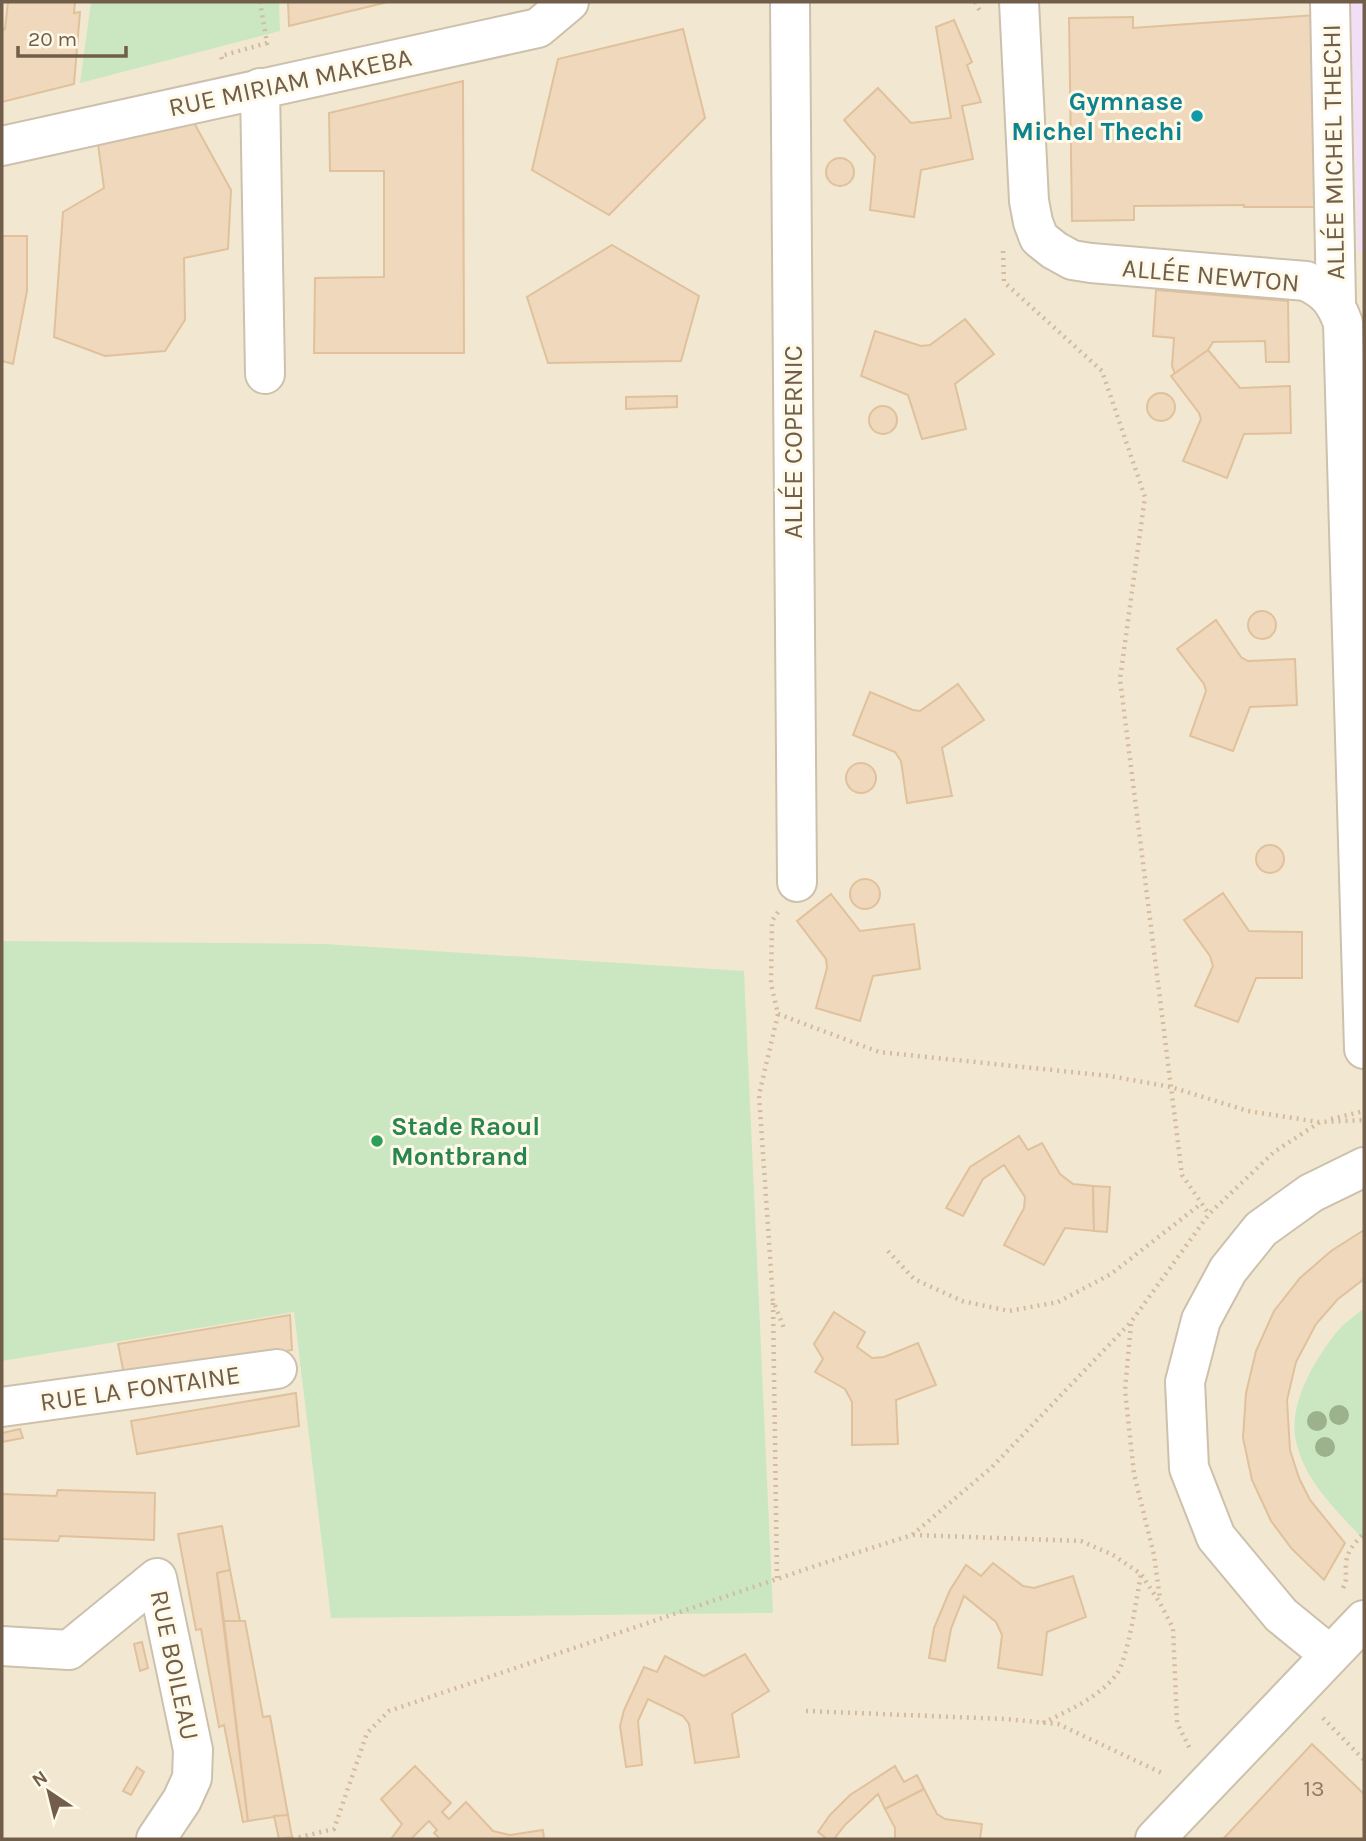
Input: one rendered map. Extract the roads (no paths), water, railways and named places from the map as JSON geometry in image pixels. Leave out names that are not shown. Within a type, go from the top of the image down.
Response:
[{"type":"street","name":"RUE MIRIAM MAKEBA","points":[[2,146],[538,28],[569,2]]},
{"type":"street","name":"ALLÉE COPERNIC","points":[[790,2],[797,882]]},
{"type":"street","name":"ALLÉE NEWTON","points":[[1019,2],[1029,201],[1039,238],[1072,260],[1306,281],[1321,289],[1336,303],[1343,323],[1364,1049]]},
{"type":"street","name":"ALLÉE MICHEL THECHI","points":[[1330,2],[1336,303]]},
{"type":"street","points":[[244,91],[265,374]]},
{"type":"street","points":[[1330,1655],[1281,1615],[1216,1537],[1189,1468],[1185,1382],[1201,1320],[1228,1270],[1261,1229],[1311,1193],[1364,1167]]},
{"type":"street","name":"RUE LA FONTAINE","points":[[2,1407],[277,1369]]},
{"type":"street","name":"RUE BOILEAU","points":[[2,1646],[69,1650],[157,1578],[193,1750],[191,1778],[187,1789],[156,1839]]},
{"type":"street","points":[[1154,1839],[1185,1802],[1364,1620]]},
{"type":"place","name":"Gymnase Michel Thechi","points":[[1197,116]]},
{"type":"place","name":"Stade Raoul Montbrand","points":[[377,1141]]}]
